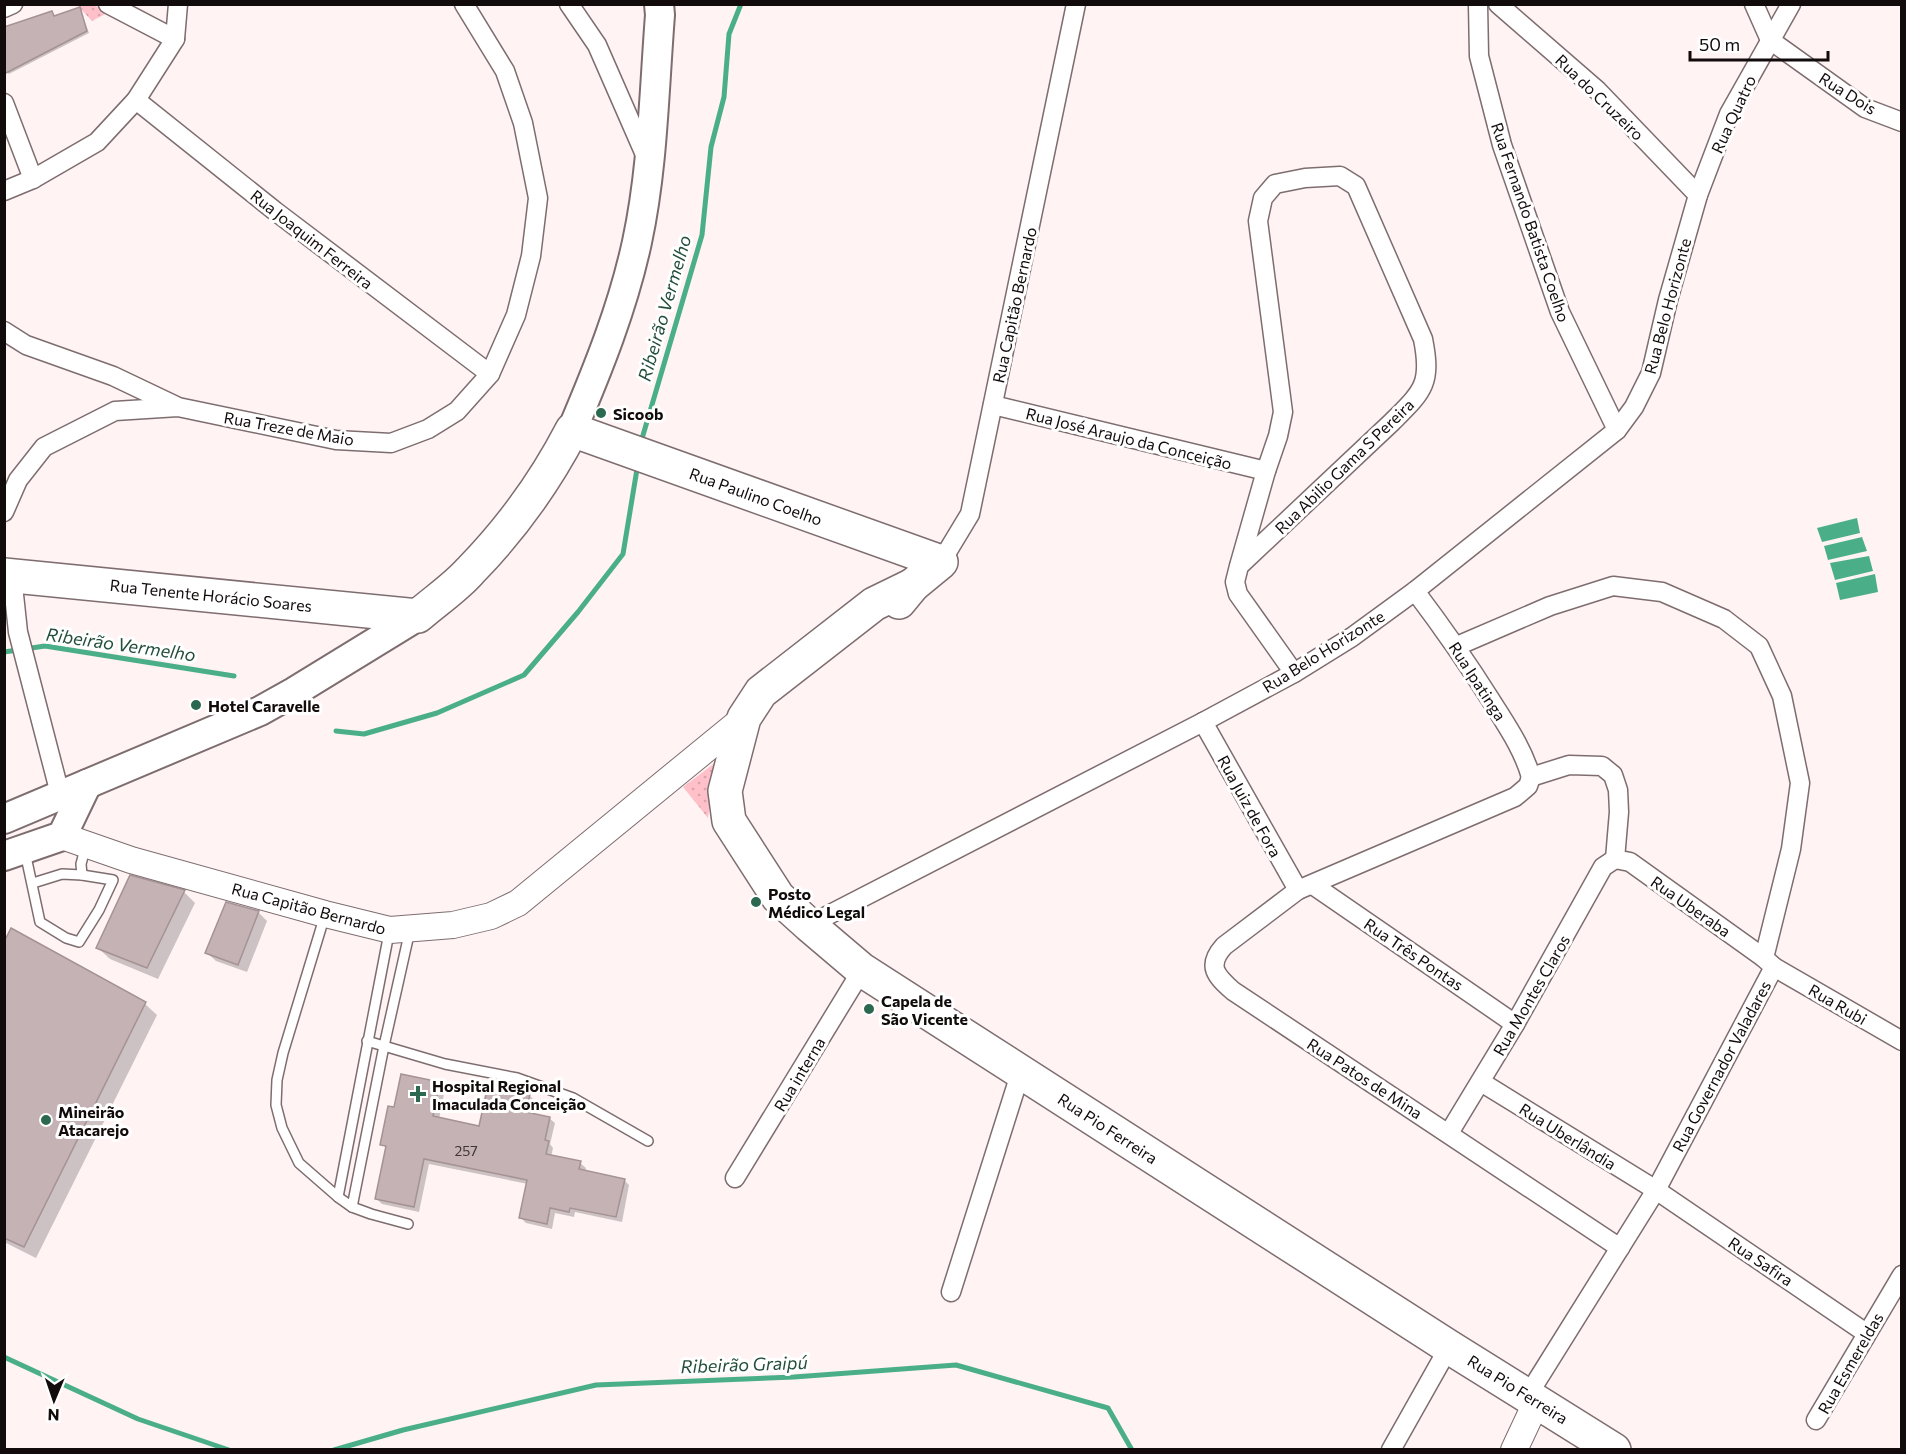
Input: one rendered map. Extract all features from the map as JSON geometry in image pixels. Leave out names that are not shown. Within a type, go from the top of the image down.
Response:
[{"type":"highway","name":"Rua Paulino Coelho","points":[[572,430],[941,562]]},
{"type":"highway","points":[[418,616],[469,573],[527,507],[572,430]]},
{"type":"highway","name":"Rua Capitão Bernardo","points":[[744,718],[779,702],[886,616],[913,585],[941,562]]},
{"type":"highway","name":"Rua Tenente Horácio Soares","points":[[8,575],[418,616]]},
{"type":"highway","name":"Rua Pio Ferreira","points":[[744,718],[725,791],[729,821],[778,897],[862,970],[1449,1347],[1614,1449]]},
{"type":"main road","points":[[572,430],[609,341],[637,242],[649,165],[662,8]]},
{"type":"main road","points":[[87,784],[74,840],[14,853],[16,845],[9,828],[8,818],[60,794],[260,711],[418,616]]},
{"type":"main road","name":"Rua Capitão Bernardo","points":[[74,840],[131,860],[325,915],[400,930],[453,925],[490,916],[518,903],[744,718]]},
{"type":"main road","points":[[1514,1449],[1533,1398]]},
{"type":"street","points":[[4,8],[14,4]]},
{"type":"street","points":[[108,4],[175,39]]},
{"type":"street","points":[[4,191],[33,178],[97,142],[136,100],[175,39],[178,4]]},
{"type":"street","name":"Rua Treze de Maio","points":[[4,512],[18,480],[44,447],[115,411],[178,407],[336,440],[391,443],[428,429],[457,411],[490,374],[516,315],[531,256],[538,198],[523,123],[506,71],[465,4]]},
{"type":"street","points":[[569,4],[597,45],[649,165]]},
{"type":"street","name":"Rua Capitão Bernardo","points":[[941,562],[970,514],[1076,4]]},
{"type":"street","name":"Rua Fernando Batista Coelho","points":[[1478,4],[1479,56],[1502,145],[1560,312],[1617,430]]},
{"type":"street","name":"Rua do Cruzeiro","points":[[1498,4],[1597,90],[1698,195]]},
{"type":"street","points":[[1754,4],[1770,40]]},
{"type":"street","name":"Rua Quatro","points":[[1698,195],[1729,114],[1791,4]]},
{"type":"street","name":"Rua Dois","points":[[1770,40],[1865,108],[1902,122]]},
{"type":"street","name":"Rua Joaquim Ferreira","points":[[136,100],[275,211],[490,374]]},
{"type":"street","points":[[4,103],[33,178]]},
{"type":"street","name":"Rua Abilio Gama S Pereira","points":[[1239,566],[1416,399],[1425,383],[1427,361],[1423,339],[1356,186],[1340,176],[1305,178],[1275,184],[1263,198],[1258,221],[1283,412],[1278,436],[1266,471]]},
{"type":"street","name":"Rua Belo Horizonte","points":[[809,925],[1294,673],[1352,637],[1415,591],[1617,430],[1635,407],[1651,373],[1668,300],[1698,195]]},
{"type":"street","points":[[4,331],[26,345],[113,376],[178,407]]},
{"type":"street","name":"Rua José Araujo da Conceição","points":[[993,405],[1266,471]]},
{"type":"street","points":[[1266,471],[1235,582],[1238,594],[1294,673]]},
{"type":"street","points":[[8,575],[18,632],[60,794]]},
{"type":"street","name":"Rua Governador Valadares","points":[[1457,646],[1550,606],[1613,586],[1662,592],[1724,619],[1759,646],[1782,696],[1800,783],[1791,849],[1769,962],[1656,1190],[1533,1398]]},
{"type":"street","name":"Rua Ipatinga","points":[[1415,591],[1457,646],[1526,759],[1531,777]]},
{"type":"street","name":"Rua Juiz de Fora","points":[[1203,722],[1305,887]]},
{"type":"street","points":[[1305,887],[1515,796],[1528,786],[1531,777],[1569,765],[1602,766],[1613,775],[1618,790],[1619,812],[1615,859]]},
{"type":"street","name":"Rua Uberaba","points":[[1615,859],[1630,862],[1769,962]]},
{"type":"street","name":"Rua Montes Claros","points":[[1449,1133],[1515,1024],[1603,867],[1615,859]]},
{"type":"street","name":"Rua Três Pontas","points":[[1305,887],[1515,1024]]},
{"type":"street","name":"Rua Patos de Mina","points":[[1305,887],[1224,946],[1213,963],[1218,977],[1233,991],[1620,1248]]},
{"type":"street","name":"Rua Rubi","points":[[1769,962],[1902,1041]]},
{"type":"street","name":"Rua interna","points":[[735,1178],[862,970]]},
{"type":"street","points":[[951,1292],[1021,1071]]},
{"type":"street","name":"Rua Uberlândia","points":[[1481,1082],[1656,1190]]},
{"type":"street","name":"Rua Safira","points":[[1656,1190],[1866,1333]]},
{"type":"street","name":"Rua Esmereldas","points":[[1816,1420],[1902,1275]]},
{"type":"street","points":[[1391,1449],[1449,1347]]},
{"type":"lane","points":[[74,840],[82,874]]},
{"type":"lane","points":[[14,853],[33,883],[40,922],[66,938],[80,942],[113,880],[82,874],[62,874],[33,883]]},
{"type":"lane","points":[[325,915],[277,1080],[276,1105],[282,1128],[299,1163],[338,1197],[352,1207],[408,1224]]},
{"type":"lane","points":[[338,1197],[367,1041],[400,930]]},
{"type":"lane","points":[[352,1207],[384,1046],[400,930]]},
{"type":"lane","points":[[367,1041],[446,1064],[517,1078],[573,1098],[648,1141]]},
{"type":"shaded area","points":[[77,5],[93,5],[109,12],[92,21]]},
{"type":"shaded area","points":[[1857,518],[1860,533],[1822,542],[1817,528]]},
{"type":"shaded area","points":[[1862,537],[1867,551],[1828,560],[1824,546]]},
{"type":"shaded area","points":[[1869,556],[1873,571],[1835,580],[1830,563]]},
{"type":"shaded area","points":[[1875,574],[1878,592],[1840,600],[1836,583]]},
{"type":"shaded area","points":[[724,756],[711,795],[708,818],[683,787]]},
{"type":"building","points":[[80,7],[87,31],[4,74],[4,27],[52,11],[54,16]]},
{"type":"building","points":[[130,875],[185,890],[147,968],[96,948]]},
{"type":"building","points":[[226,902],[259,911],[238,965],[205,953]]},
{"type":"building","name":"Mineirão Atacarejo","points":[[11,928],[146,1002],[24,1247],[4,1238],[4,942]]},
{"type":"building","points":[[401,1074],[440,1082],[433,1116],[479,1126],[488,1085],[530,1094],[526,1112],[550,1117],[545,1140],[549,1141],[546,1154],[581,1161],[579,1169],[625,1179],[616,1217],[570,1208],[569,1212],[550,1208],[547,1224],[519,1218],[527,1180],[424,1159],[414,1207],[375,1199],[386,1146],[380,1145],[388,1106],[394,1107]]},
{"type":"waterway","name":"Ribeirão Vermelho","points":[[641,442],[702,235],[711,147],[724,97],[729,34],[741,4]]},
{"type":"waterway","name":"Ribeirão Vermelho","points":[[336,731],[364,734],[437,713],[524,675],[578,612],[623,554],[638,463]]},
{"type":"waterway","name":"Ribeirão Vermelho","points":[[4,652],[45,646],[234,676]]},
{"type":"waterway","name":"Ribeirão Graipú","points":[[4,1357],[138,1419],[229,1450]]},
{"type":"waterway","name":"Ribeirão Graipú","points":[[334,1450],[403,1430],[596,1385],[794,1377],[956,1365],[1108,1408],[1132,1450]]},
{"type":"place","name":"Sicoob","points":[[601,413]]},
{"type":"place","name":"Hotel Caravelle","points":[[196,705]]},
{"type":"place","name":"Posto Médico Legal","points":[[756,902]]},
{"type":"place","name":"Capela de São Vicente","points":[[869,1009]]},
{"type":"place","name":"Hospital Regional Imaculada Conceição","points":[[418,1094]]},
{"type":"place","name":"Mineirão Atacarejo","points":[[46,1120]]}]
